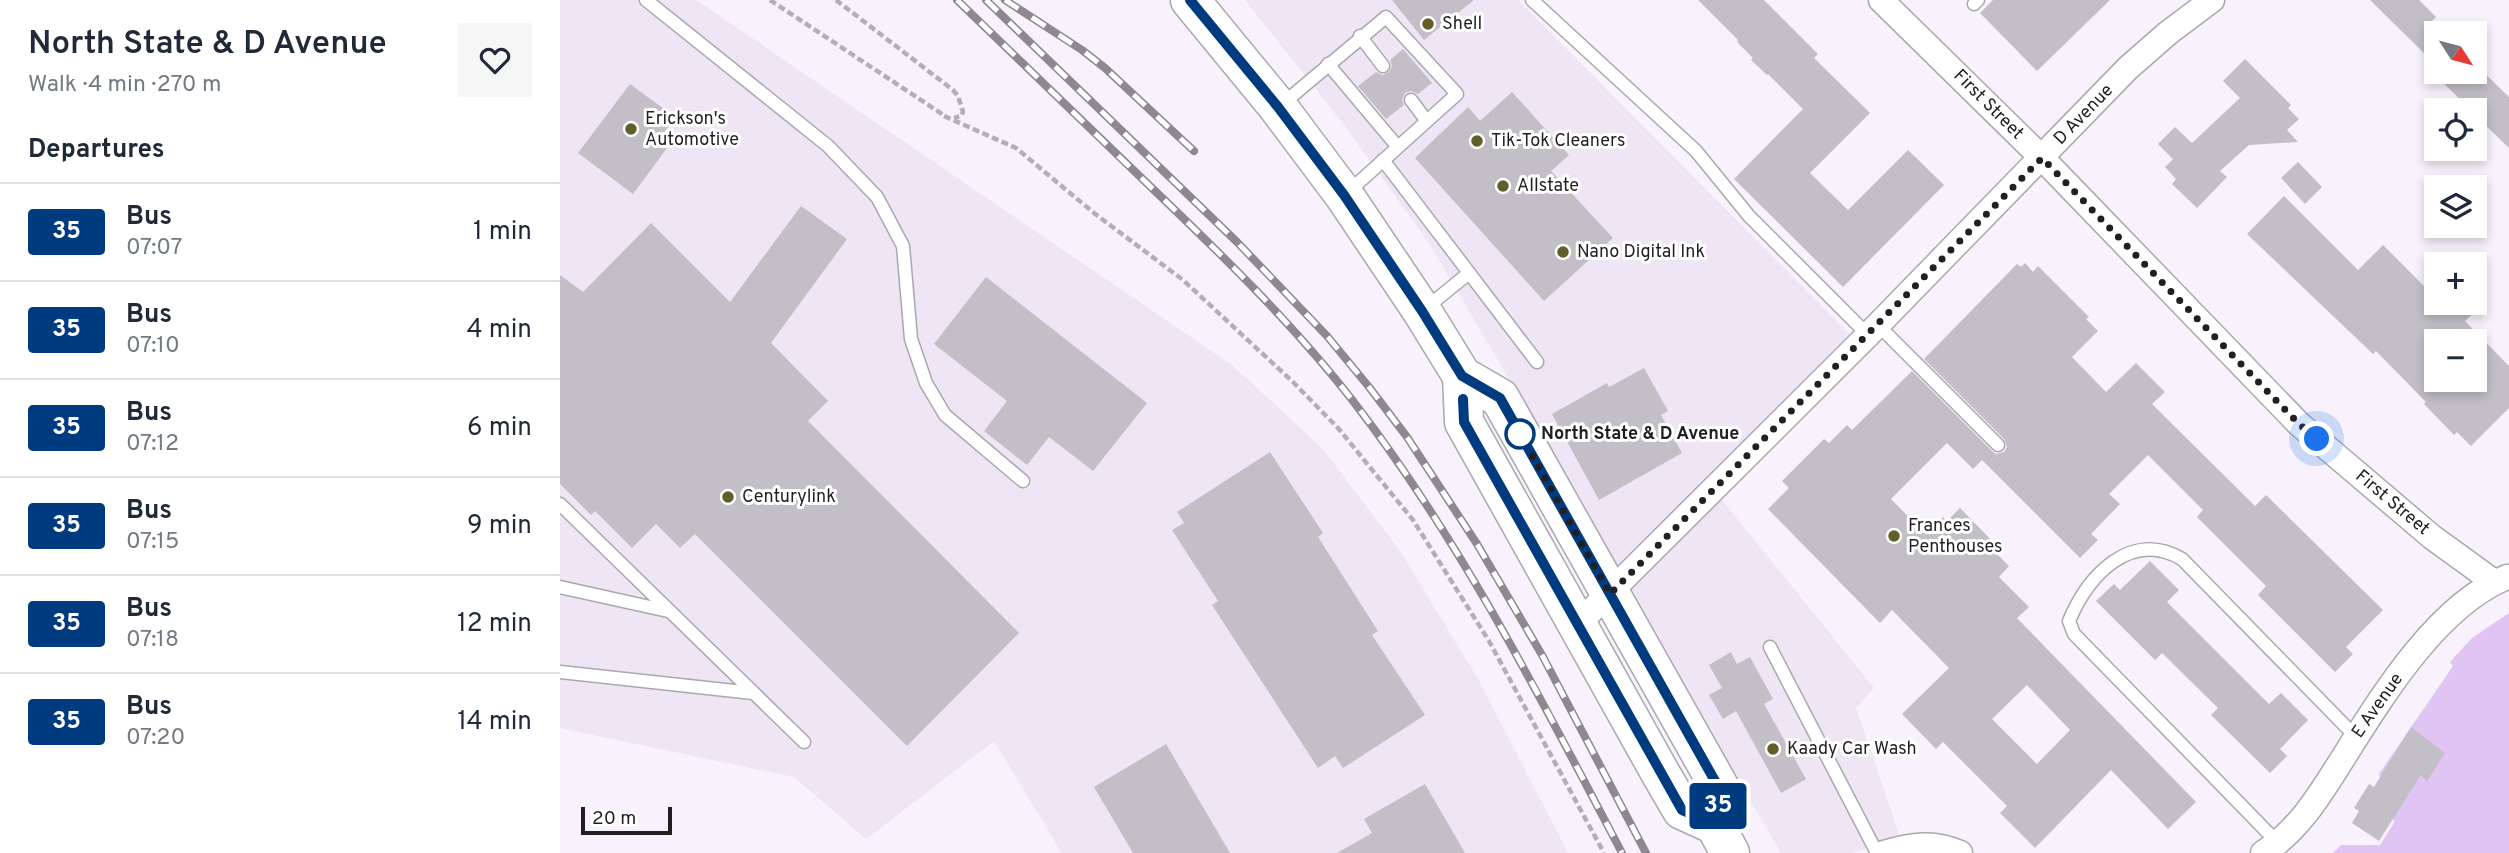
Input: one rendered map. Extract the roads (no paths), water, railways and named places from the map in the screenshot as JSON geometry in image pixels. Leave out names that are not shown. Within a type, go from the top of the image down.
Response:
[{"type":"main road","points":[[1189,0],[1278,107],[1344,195],[1462,376],[1500,398],[1720,790],[1722,839]]},
{"type":"main road","points":[[1462,376],[1464,422],[1577,625],[1682,810],[1722,839]]},
{"type":"street","name":"First Street","points":[[1881,0],[2042,158],[2299,424],[2432,537],[2501,579]]},
{"type":"street","name":"D Avenue","points":[[1577,625],[1873,330],[2128,68],[2211,0]]},
{"type":"street","name":"E Avenue","points":[[2271,848],[2306,812],[2356,737],[2439,626],[2474,594],[2501,579]]},
{"type":"street","points":[[1884,853],[1904,847],[1930,845],[1960,853]]},
{"type":"lane","points":[[646,0],[828,146],[877,197],[903,246],[911,339],[926,383],[945,415],[1023,481]]},
{"type":"lane","points":[[1532,0],[1696,151],[1749,216],[1998,445]]},
{"type":"lane","points":[[1278,107],[1360,36],[1387,17],[1457,94],[1344,195]]},
{"type":"lane","points":[[1360,36],[1383,66]]},
{"type":"lane","points":[[1328,64],[1397,146]]},
{"type":"lane","points":[[1410,100],[1426,120]]},
{"type":"lane","points":[[1383,160],[1537,362]]},
{"type":"lane","points":[[1422,311],[1469,273]]},
{"type":"lane","points":[[560,504],[804,742]]},
{"type":"lane","points":[[2271,848],[2074,634],[2069,621],[2079,598],[2096,575],[2121,557],[2143,550],[2167,550],[2182,559],[2356,737]]},
{"type":"lane","points":[[560,587],[668,611]]},
{"type":"lane","points":[[1770,647],[1877,853]]},
{"type":"lane","points":[[560,672],[754,693]]},
{"type":"railway","points":[[957,0],[1232,266],[1307,345],[1353,401],[1392,454],[1464,564],[1529,678],[1622,853]]},
{"type":"railway","points":[[986,0],[1237,242],[1327,336],[1369,387],[1407,437],[1477,544],[1542,655],[1646,853]]},
{"type":"railway","points":[[1005,0],[1105,68],[1194,151]]},
{"type":"place","name":"Shell","points":[[1428,24]]},
{"type":"place","name":"Erickson's Automotive","points":[[631,129]]},
{"type":"place","name":"Tik-Tok Cleaners","points":[[1477,141]]},
{"type":"place","name":"Allstate","points":[[1503,186]]},
{"type":"place","name":"Nano Digital Ink","points":[[1563,252]]},
{"type":"place","name":"North State & D Avenue","points":[[1520,434]]},
{"type":"place","name":"Centurylink","points":[[728,497]]},
{"type":"place","name":"Frances Penthouses","points":[[1894,536]]},
{"type":"place","name":"Kaady Car Wash","points":[[1773,749]]}]
